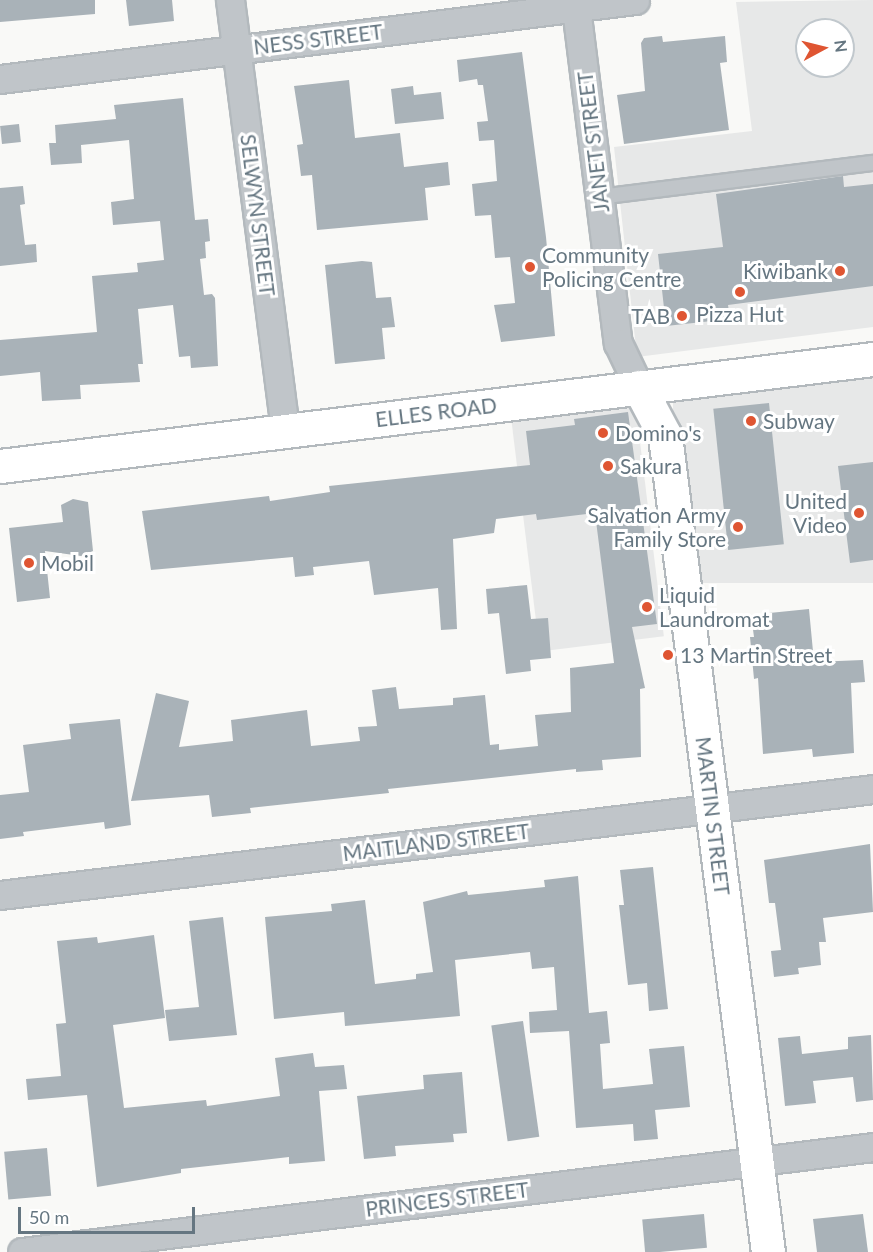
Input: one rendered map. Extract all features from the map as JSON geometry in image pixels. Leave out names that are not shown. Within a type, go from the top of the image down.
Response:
[{"type":"main road","name":"ELLES ROAD","points":[[0,466],[873,359]]},
{"type":"main road","name":"MARTIN STREET","points":[[639,387],[665,436],[768,1252]]},
{"type":"street","name":"SELWYN STREET","points":[[230,0],[285,430]]},
{"type":"street","name":"NESS STREET","points":[[0,79],[576,4],[635,0]]},
{"type":"street","name":"JANET STREET","points":[[576,4],[618,343],[639,387]]},
{"type":"street","name":"MAITLAND STREET","points":[[0,896],[873,789]]},
{"type":"street","name":"PRINCES STREET","points":[[22,1252],[873,1147]]},
{"type":"lane","points":[[599,197],[873,163]]},
{"type":"shaded area","points":[[873,0],[873,327],[637,357],[614,147],[752,131],[736,2]]},
{"type":"shaded area","points":[[673,375],[873,375],[873,583],[673,583]]},
{"type":"shaded area","points":[[634,393],[664,636],[540,651],[510,408]]},
{"type":"building","points":[[0,0],[95,0],[95,14],[0,22]]},
{"type":"building","points":[[126,0],[172,0],[174,21],[129,26]]},
{"type":"building","points":[[662,36],[663,42],[725,36],[727,62],[720,63],[729,130],[624,144],[617,95],[645,91],[641,43],[644,38]]},
{"type":"building","points":[[522,52],[546,237],[555,336],[501,342],[494,305],[515,303],[510,257],[495,258],[491,215],[475,216],[472,184],[497,181],[494,140],[479,141],[477,122],[488,121],[483,85],[478,85],[477,79],[459,82],[457,60]]},
{"type":"building","points":[[349,80],[355,138],[400,133],[404,167],[448,162],[450,185],[425,188],[428,220],[317,230],[312,175],[301,176],[297,145],[303,144],[294,86]]},
{"type":"building","points":[[413,86],[414,95],[441,92],[444,119],[395,124],[391,89]]},
{"type":"building","points":[[183,98],[195,220],[208,219],[210,241],[205,242],[206,258],[200,259],[204,295],[212,294],[215,298],[218,366],[191,368],[190,356],[179,357],[173,305],[138,309],[143,364],[138,364],[140,382],[80,385],[81,399],[42,401],[40,372],[0,376],[0,340],[97,332],[92,276],[138,272],[137,263],[164,260],[160,221],[113,225],[111,202],[134,199],[129,140],[81,145],[82,163],[51,165],[49,143],[56,143],[55,125],[116,119],[114,105]]},
{"type":"building","points":[[19,124],[21,142],[2,144],[0,126]]},
{"type":"building","points":[[843,176],[844,187],[873,184],[873,286],[728,305],[730,319],[666,326],[658,254],[723,247],[716,194]]},
{"type":"building","points":[[23,186],[25,204],[20,205],[25,245],[36,244],[37,262],[0,266],[0,188]]},
{"type":"building","points":[[372,262],[376,298],[391,297],[395,327],[382,328],[385,359],[335,364],[325,265]]},
{"type":"building","points":[[769,403],[784,544],[728,550],[713,409]]},
{"type":"building","points":[[628,412],[657,624],[632,627],[645,688],[640,689],[641,757],[602,760],[603,770],[576,772],[576,769],[388,789],[389,793],[250,808],[251,813],[212,817],[209,795],[131,801],[156,693],[189,701],[179,747],[233,741],[231,720],[307,710],[311,746],[360,741],[358,727],[377,726],[372,690],[396,687],[399,709],[453,705],[453,698],[485,695],[490,745],[499,744],[499,750],[538,746],[535,715],[571,712],[570,668],[614,663],[595,513],[537,520],[536,514],[496,519],[494,533],[453,539],[457,629],[441,630],[438,588],[374,595],[369,561],[313,567],[314,575],[295,577],[293,557],[151,570],[142,511],[269,496],[270,501],[330,492],[329,486],[530,465],[526,431],[575,425],[574,419]]},
{"type":"building","name":"United Video","points":[[873,462],[873,560],[850,563],[838,466]]},
{"type":"building","points":[[73,499],[88,502],[93,551],[81,556],[45,551],[50,598],[17,602],[9,528],[63,522],[61,505]]},
{"type":"building","points":[[527,585],[531,619],[548,618],[551,658],[530,660],[531,671],[506,674],[499,613],[488,614],[486,589]]},
{"type":"building","points":[[809,609],[814,662],[863,660],[865,682],[851,683],[854,753],[813,757],[812,749],[763,754],[758,678],[754,679],[750,637],[754,637],[751,615]]},
{"type":"building","points":[[120,719],[131,825],[105,829],[104,822],[23,832],[24,836],[0,839],[0,795],[29,792],[23,745],[71,739],[69,724]]},
{"type":"building","points":[[870,844],[873,912],[823,918],[826,942],[819,942],[821,965],[798,968],[799,974],[774,977],[771,951],[781,950],[775,903],[769,903],[764,860]]},
{"type":"building","points":[[653,867],[668,1009],[649,1011],[647,983],[628,985],[619,905],[624,905],[620,870]]},
{"type":"building","points":[[578,876],[589,1013],[607,1011],[610,1043],[600,1044],[603,1089],[653,1084],[649,1049],[684,1046],[690,1107],[655,1110],[658,1139],[634,1141],[633,1124],[576,1128],[569,1031],[530,1033],[529,1012],[557,1010],[554,967],[532,969],[530,952],[455,960],[460,1016],[345,1026],[344,1012],[274,1019],[265,917],[332,911],[331,904],[365,900],[375,984],[416,979],[416,974],[433,972],[423,902],[467,891],[468,895],[545,887],[544,880]]},
{"type":"building","points":[[223,917],[237,1035],[169,1041],[165,1010],[199,1007],[189,921]]},
{"type":"building","points":[[154,935],[165,1018],[113,1025],[124,1108],[206,1100],[207,1106],[280,1096],[275,1058],[313,1053],[315,1067],[344,1065],[347,1089],[319,1091],[325,1161],[289,1164],[289,1157],[181,1169],[181,1173],[97,1187],[87,1095],[28,1100],[26,1079],[61,1076],[56,1024],[66,1023],[57,941],[97,937],[98,943]]},
{"type":"building","points":[[523,1021],[539,1137],[508,1141],[491,1025]]},
{"type":"building","points":[[871,1035],[873,1100],[856,1102],[853,1077],[813,1081],[816,1103],[785,1106],[778,1038],[800,1036],[802,1054],[848,1049],[848,1037]]},
{"type":"building","points":[[462,1072],[467,1133],[453,1134],[454,1142],[395,1146],[396,1156],[364,1159],[357,1096],[424,1089],[423,1075]]},
{"type":"building","points":[[47,1148],[51,1196],[8,1200],[4,1152]]},
{"type":"building","points":[[704,1214],[707,1248],[645,1252],[642,1219]]},
{"type":"building","points":[[863,1214],[868,1252],[817,1252],[813,1219]]},
{"type":"place","name":"Community Policing Centre","points":[[530,267]]},
{"type":"place","name":"Kiwibank","points":[[840,271]]},
{"type":"place","name":"Pizza Hut","points":[[740,292]]},
{"type":"place","name":"TAB","points":[[682,316]]},
{"type":"place","name":"Subway","points":[[751,421]]},
{"type":"place","name":"Domino's","points":[[603,433]]},
{"type":"place","name":"Sakura","points":[[608,466]]},
{"type":"place","name":"United Video","points":[[859,513]]},
{"type":"place","name":"Salvation Army Family Store","points":[[738,527]]},
{"type":"place","name":"Mobil","points":[[29,563]]},
{"type":"place","name":"Liquid Laundromat","points":[[647,607]]},
{"type":"place","name":"13 Martin Street","points":[[668,655]]}]
